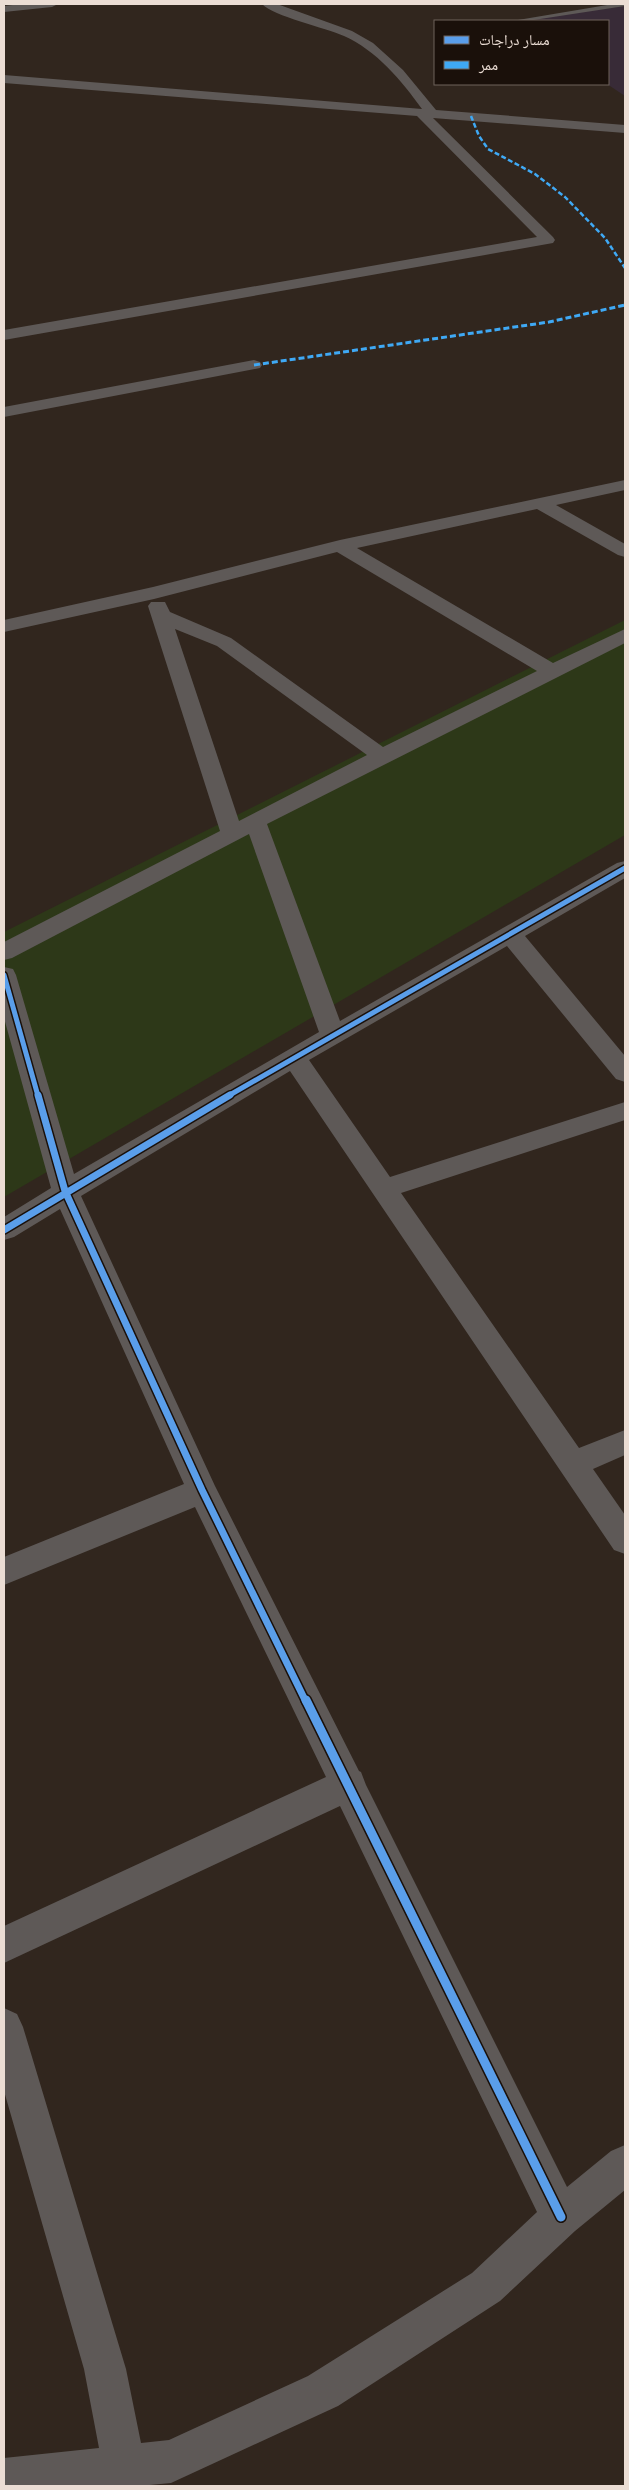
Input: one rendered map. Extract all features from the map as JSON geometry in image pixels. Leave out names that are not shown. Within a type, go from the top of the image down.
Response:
[{"type":"street","points":[[4,9],[52,4]]},
{"type":"street","points":[[4,335],[548,240],[426,113],[417,93],[369,46],[344,33],[268,4]]},
{"type":"street","points":[[4,79],[625,130]]},
{"type":"street","points":[[4,412],[254,366]]},
{"type":"street","points":[[4,626],[154,592],[340,546],[625,485]]},
{"type":"street","points":[[539,503],[625,551]]},
{"type":"street","points":[[340,546],[554,672]]},
{"type":"street","points":[[154,592],[232,832]]},
{"type":"street","points":[[162,616],[224,642],[382,756]]},
{"type":"street","points":[[4,952],[232,832],[625,635]]},
{"type":"street","points":[[255,821],[333,1036]]},
{"type":"street","points":[[4,1230],[65,1191],[625,868]]},
{"type":"street","points":[[511,935],[625,1072]]},
{"type":"street","points":[[4,975],[65,1191],[202,1490],[561,2216]]},
{"type":"street","points":[[294,1058],[625,1540]]},
{"type":"street","points":[[384,1189],[625,1111]]},
{"type":"street","points":[[573,1464],[625,1442]]},
{"type":"street","points":[[4,1571],[202,1490]]},
{"type":"street","points":[[4,1945],[349,1784]]},
{"type":"street","points":[[4,2027],[105,2369],[124,2468]]},
{"type":"street","points":[[4,2480],[124,2468],[171,2461],[323,2391],[486,2287],[561,2216],[625,2165]]},
{"type":"lane","points":[[521,20],[625,4]]},
{"type":"shaded area","points":[[625,6],[625,96],[608,85],[609,20],[520,20]]},
{"type":"green space","points":[[625,620],[625,835],[4,1197],[4,932]]},
{"type":"marked path","points":[[471,116],[479,136],[488,149],[535,174],[565,197],[605,238],[625,268]]},
{"type":"marked path","points":[[254,365],[549,322],[588,315],[625,305]]},
{"type":"cycle path","points":[[4,1230],[235,1092],[625,868]]},
{"type":"cycle path","points":[[4,975],[65,1191],[202,1490],[561,2217]]}]
